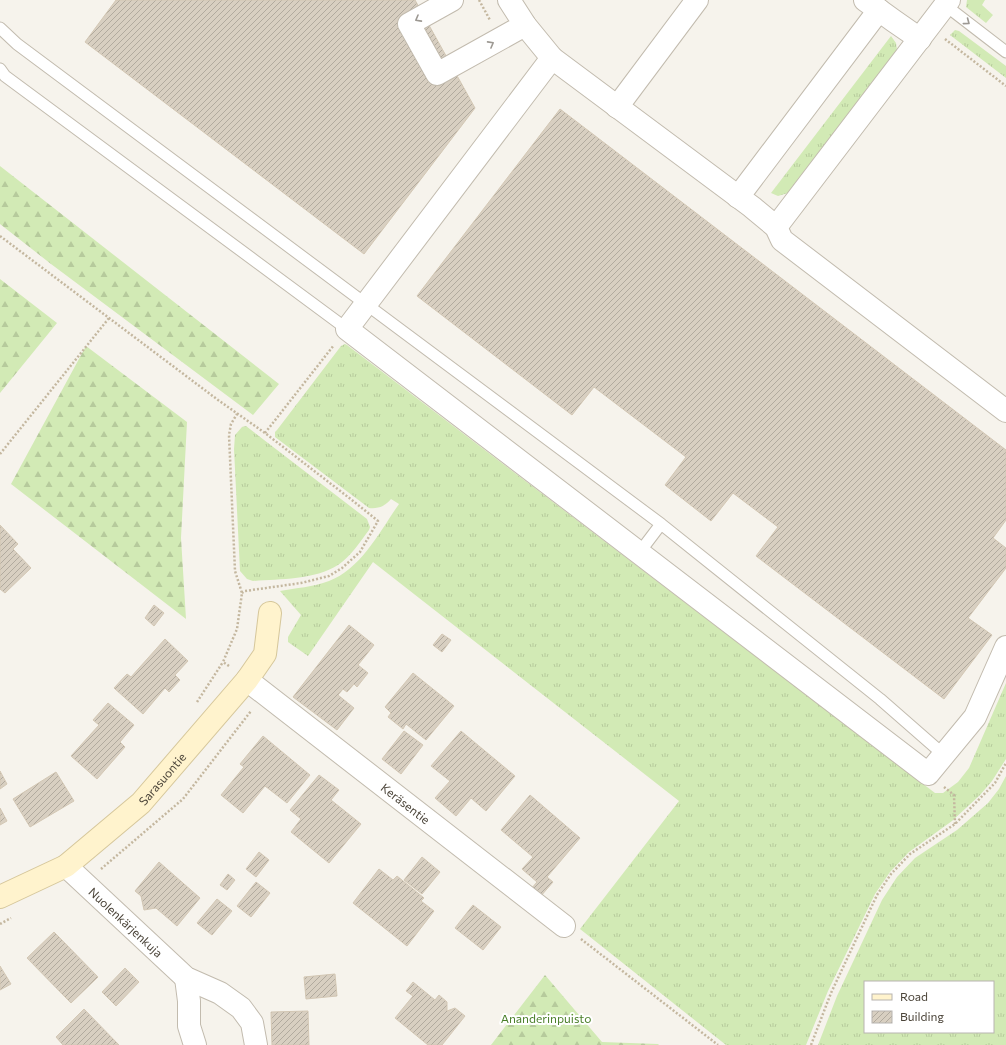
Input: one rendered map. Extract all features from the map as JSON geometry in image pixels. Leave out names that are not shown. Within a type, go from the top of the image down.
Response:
[{"type":"street","points":[[452,0],[409,24],[437,74],[525,25]]},
{"type":"street","points":[[509,0],[525,25],[552,58],[738,197],[776,227],[782,240],[1006,411]]},
{"type":"street","points":[[617,107],[697,0]]},
{"type":"street","points":[[776,227],[924,33],[944,2]]},
{"type":"street","points":[[738,197],[872,5],[924,33]]},
{"type":"street","points":[[552,58],[347,329],[928,774],[975,717],[1006,647]]},
{"type":"street","name":"Sarasuontie","points":[[0,897],[66,866],[141,802],[247,680],[265,654],[270,613]]},
{"type":"street","name":"Keräsentie","points":[[247,680],[564,926]]},
{"type":"street","name":"Nuolenkärjenkuja","points":[[66,866],[186,978],[220,993],[241,1008],[252,1023],[256,1045]]},
{"type":"street","points":[[186,978],[189,1001],[189,1026],[195,1045]]},
{"type":"lane","points":[[944,2],[1006,52]]},
{"type":"lane","points":[[0,28],[17,44],[661,524],[874,694],[944,754]]},
{"type":"lane","points":[[0,69],[5,76],[347,329]]},
{"type":"lane","points":[[639,553],[661,524]]},
{"type":"path","points":[[924,33],[1006,86]]},
{"type":"path","points":[[0,236],[237,414],[265,433],[378,521],[360,552],[342,568],[328,576],[244,591],[242,593]]},
{"type":"path","points":[[0,454],[109,318]]},
{"type":"path","points":[[265,433],[347,329]]},
{"type":"path","points":[[194,707],[223,662],[237,629],[242,593],[235,571],[229,435],[231,424],[237,414]]},
{"type":"path","points":[[223,662],[247,680]]},
{"type":"path","points":[[811,1045],[831,993],[877,895],[891,874],[910,854],[954,824],[996,783],[1006,763]]},
{"type":"path","points":[[928,774],[954,795],[954,824]]},
{"type":"path","points":[[564,926],[718,1045]]},
{"type":"green space","points":[[967,0],[985,0],[982,5],[993,15],[986,23],[966,7]]},
{"type":"green space","points":[[955,30],[959,31],[1006,66],[1006,78],[950,35]]},
{"type":"green space","points":[[891,36],[896,43],[897,50],[788,193],[778,196],[771,193]]},
{"type":"green space","points":[[0,166],[279,384],[253,415],[0,224]]},
{"type":"green space","points":[[0,279],[57,323],[0,393]]},
{"type":"green space","points":[[345,344],[935,793],[943,793],[958,782],[969,768],[1006,683],[1006,759],[992,781],[980,795],[952,821],[909,852],[890,872],[875,894],[828,991],[806,1045],[726,1045],[580,929],[679,801],[373,562],[308,656],[288,642],[288,637],[301,615],[280,591],[317,585],[329,581],[351,568],[369,548],[399,504],[391,499],[382,506],[369,508],[275,437],[275,432],[341,346]]},
{"type":"green space","points":[[86,346],[187,422],[181,538],[186,619],[11,484]]},
{"type":"green space","points":[[246,426],[367,519],[370,527],[369,530],[359,544],[338,565],[319,574],[274,580],[253,581],[247,579],[240,571],[234,449],[235,435],[242,427]]},
{"type":"green space","points":[[1006,776],[1006,1045],[818,1045],[837,996],[882,900],[897,877],[915,858],[957,830],[988,803],[999,789]]},
{"type":"green space","name":"Ananderinpuisto","points":[[545,975],[602,1042],[659,1045],[491,1045]]},
{"type":"building","points":[[116,0],[415,0],[475,108],[364,254],[85,42]]},
{"type":"building","points":[[560,109],[1006,450],[1006,520],[993,538],[1006,548],[1006,568],[968,618],[992,635],[944,699],[756,556],[778,527],[733,493],[711,521],[665,485],[686,457],[594,387],[572,415],[417,296]]},
{"type":"building","points":[[0,525],[18,544],[13,549],[31,568],[5,593],[0,589]]},
{"type":"building","points":[[154,605],[164,613],[154,626],[145,618]]},
{"type":"building","points":[[349,625],[374,645],[358,665],[368,673],[357,687],[354,684],[347,692],[343,689],[338,695],[354,708],[337,730],[293,697]]},
{"type":"building","points":[[442,634],[451,640],[442,652],[433,645]]},
{"type":"building","points":[[165,639],[188,661],[175,675],[180,680],[169,692],[165,688],[143,714],[114,688],[127,674],[131,677]]},
{"type":"building","points":[[413,673],[454,706],[426,740],[406,724],[403,729],[388,717],[391,713],[385,707]]},
{"type":"building","points":[[108,703],[134,725],[120,742],[125,747],[97,779],[71,756],[99,725],[93,720]]},
{"type":"building","points":[[404,731],[423,745],[401,774],[382,759]]},
{"type":"building","points":[[461,731],[515,776],[486,811],[471,798],[456,816],[435,798],[450,781],[431,766]]},
{"type":"building","points":[[263,736],[310,775],[287,803],[265,786],[243,813],[221,795],[244,767],[240,764]]},
{"type":"building","points":[[0,771],[7,784],[0,789]]},
{"type":"building","points":[[56,772],[74,801],[30,827],[13,799]]},
{"type":"building","points":[[319,775],[339,790],[331,800],[361,824],[329,863],[291,832],[301,819],[290,810]]},
{"type":"building","points":[[530,795],[580,838],[547,877],[553,882],[540,897],[531,889],[537,882],[522,869],[533,857],[501,830]]},
{"type":"building","points":[[0,808],[7,821],[0,825]]},
{"type":"building","points":[[259,852],[269,860],[256,877],[246,869]]},
{"type":"building","points":[[422,857],[440,872],[422,894],[404,880]]},
{"type":"building","points":[[159,862],[200,898],[177,926],[156,908],[144,910],[141,896],[135,891]]},
{"type":"building","points":[[379,869],[393,880],[397,876],[424,898],[421,901],[434,911],[407,946],[353,903]]},
{"type":"building","points":[[228,874],[235,880],[227,890],[220,885]]},
{"type":"building","points":[[256,882],[270,893],[251,917],[237,906]]},
{"type":"building","points":[[217,899],[232,911],[212,935],[197,923]]},
{"type":"building","points":[[473,905],[501,927],[483,950],[455,928]]},
{"type":"building","points":[[54,932],[98,977],[71,1003],[27,958]]},
{"type":"building","points":[[0,966],[11,984],[0,990]]},
{"type":"building","points":[[125,968],[139,982],[116,1006],[102,992]]},
{"type":"building","points":[[335,974],[337,996],[306,999],[304,977]]},
{"type":"building","points":[[413,982],[435,1000],[439,995],[447,1002],[447,1011],[455,1008],[465,1016],[442,1045],[428,1045],[395,1018],[413,996],[406,991]]},
{"type":"building","points":[[84,1009],[119,1045],[63,1045],[56,1037]]},
{"type":"building","points":[[308,1011],[309,1045],[272,1045],[271,1012]]}]
